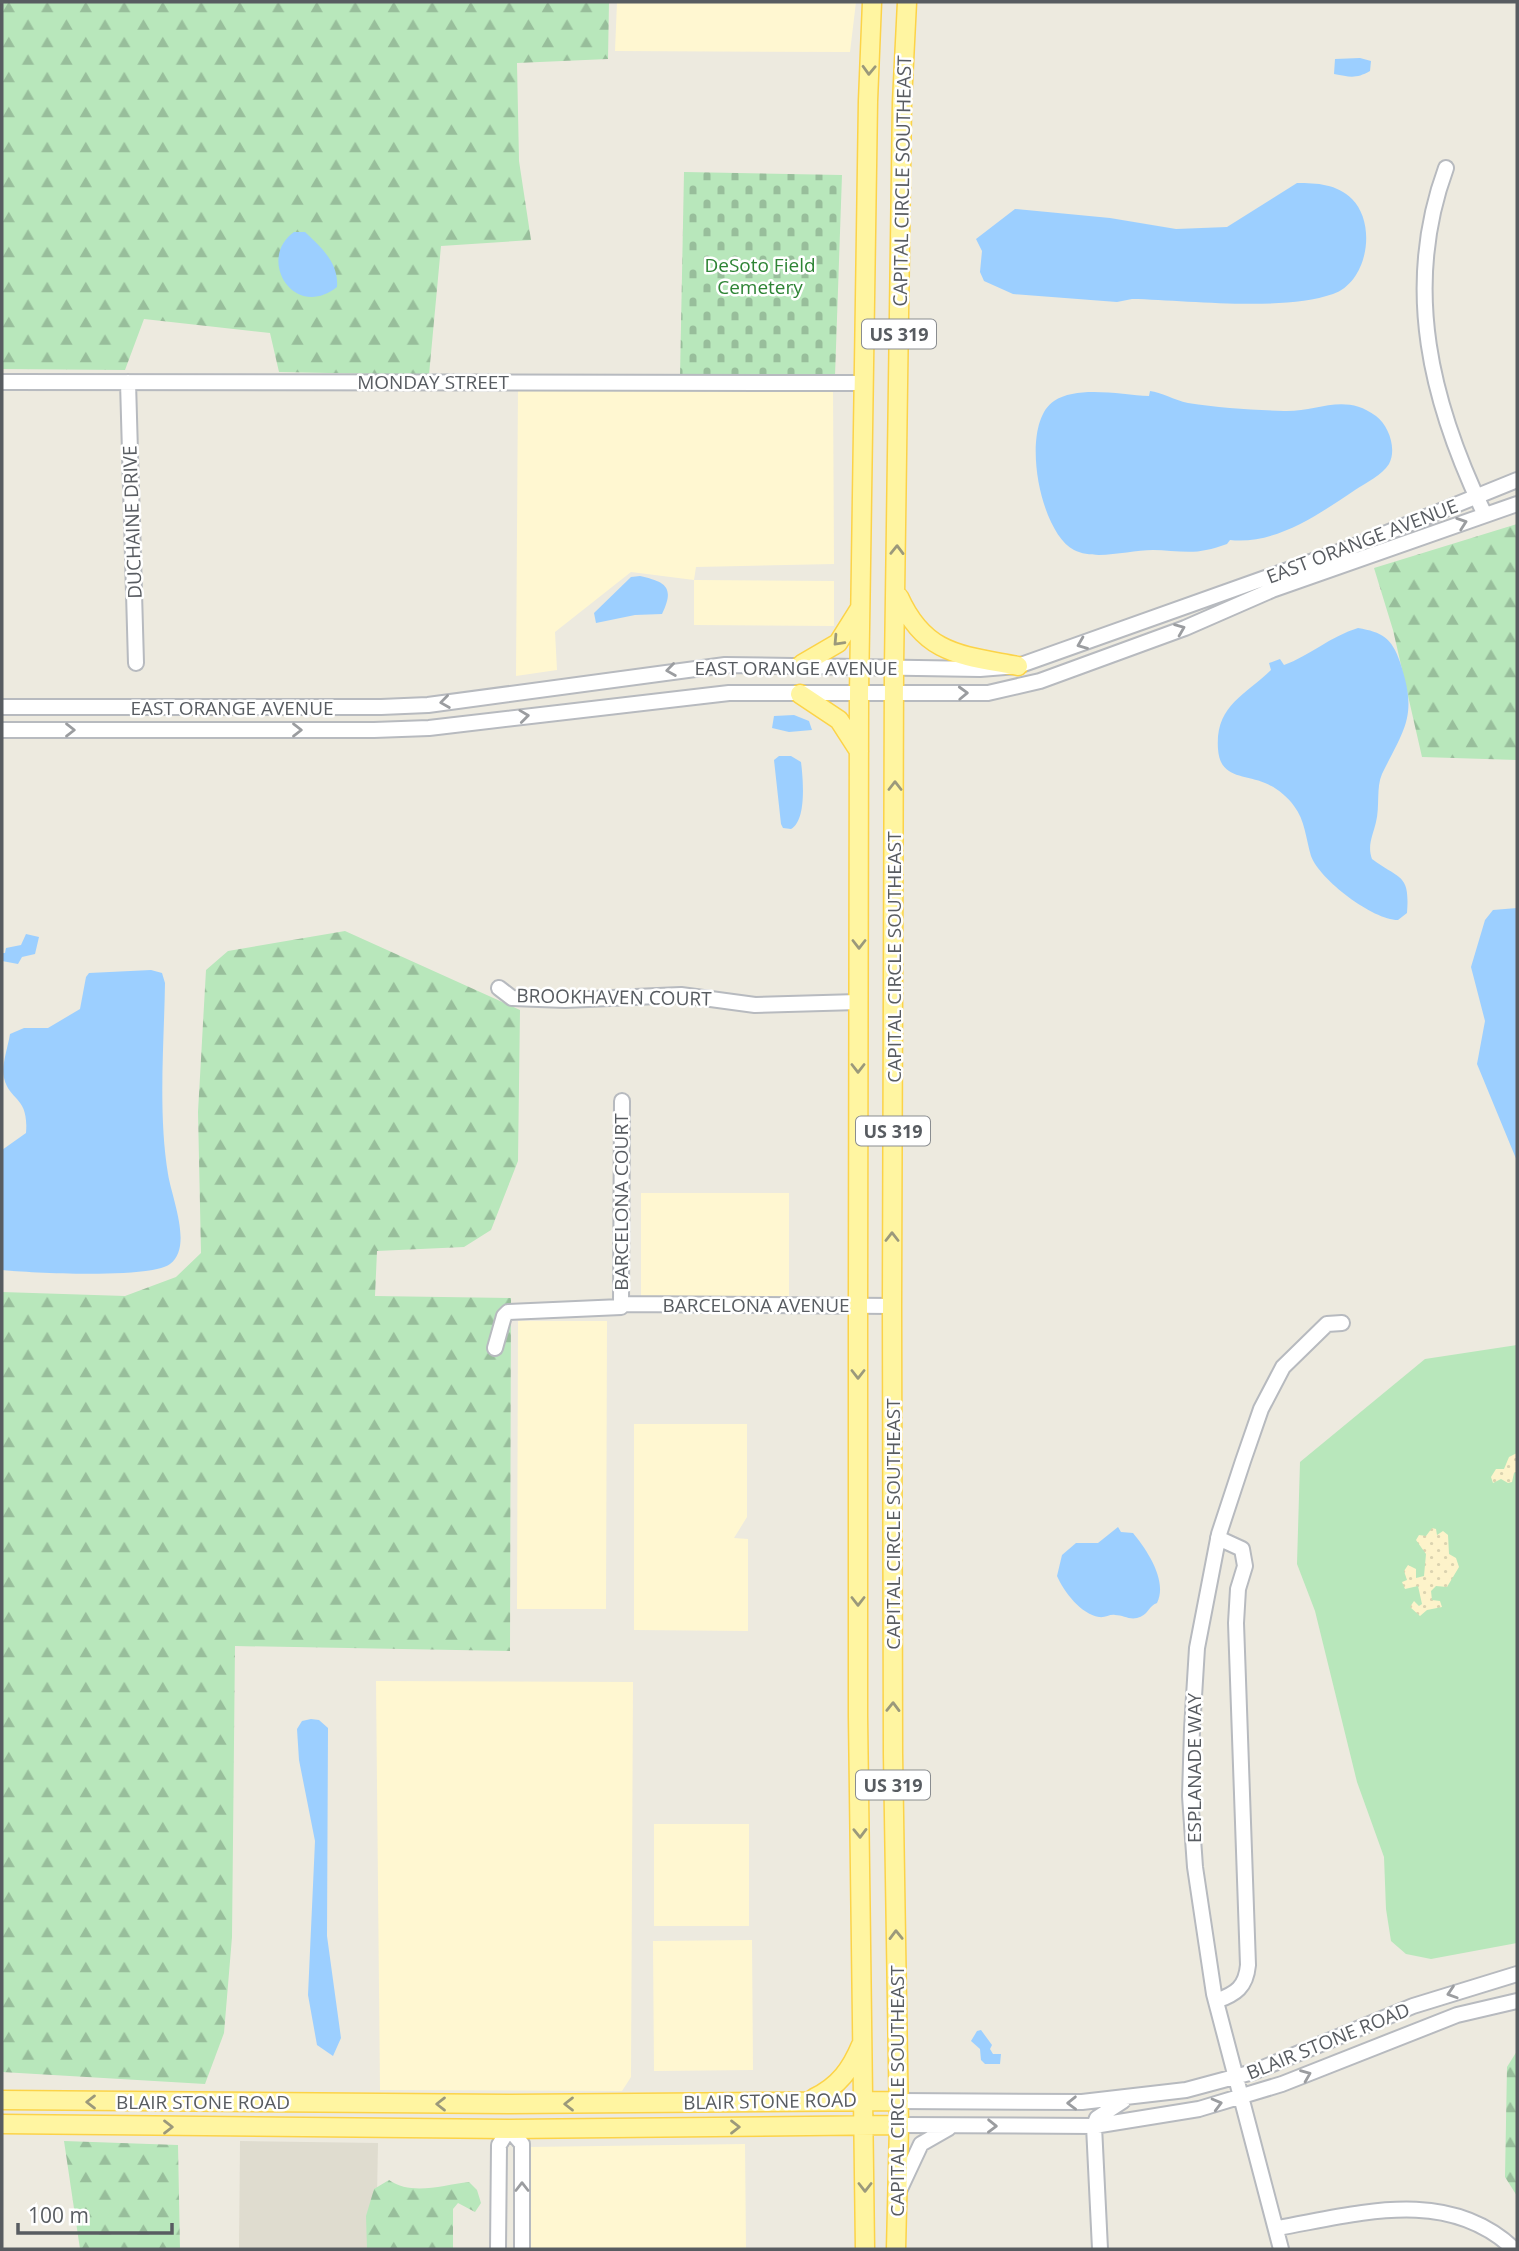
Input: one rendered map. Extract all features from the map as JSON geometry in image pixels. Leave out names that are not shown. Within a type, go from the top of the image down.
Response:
[{"type":"main road","name":"CAPITAL CIRCLE SOUTHEAST","points":[[865,2249],[858,1716],[859,695],[867,101],[872,2]]},
{"type":"main road","name":"CAPITAL CIRCLE SOUTHEAST","points":[[897,2249],[899,2101],[893,1754],[892,1306],[894,667],[905,6]]},
{"type":"main road","points":[[896,591],[916,629],[940,648],[1018,666]]},
{"type":"main road","points":[[802,664],[838,643],[862,605]]},
{"type":"main road","points":[[800,694],[839,720],[859,751]]},
{"type":"main road","points":[[811,2100],[827,2092],[852,2067],[864,2038]]},
{"type":"main road","name":"BLAIR STONE ROAD","points":[[2,2100],[509,2104],[865,2099],[899,2101]]},
{"type":"main road","points":[[509,2104],[509,2129]]},
{"type":"main road","name":"BLAIR STONE ROAD","points":[[2,2124],[509,2129],[899,2125]]},
{"type":"street","points":[[1447,167],[1434,201],[1430,227],[1424,326],[1444,412],[1485,515]]},
{"type":"street","name":"MONDAY STREET","points":[[2,382],[864,383]]},
{"type":"street","name":"DUCHAINE DRIVE","points":[[128,382],[136,663]]},
{"type":"street","name":"EAST ORANGE AVENUE","points":[[2,707],[333,708],[428,705],[684,669],[802,664],[980,669],[1018,666],[1347,549],[1517,480]]},
{"type":"street","name":"EAST ORANGE AVENUE","points":[[2,730],[401,729],[729,693],[895,695],[988,692],[1040,681],[1185,628],[1272,590],[1517,504]]},
{"type":"street","name":"BROOKHAVEN COURT","points":[[499,988],[512,998],[565,1000],[681,995],[755,1005],[859,1002]]},
{"type":"street","name":"BARCELONA COURT","points":[[621,1305],[622,1101]]},
{"type":"street","name":"BARCELONA AVENUE","points":[[495,1348],[504,1316],[508,1312],[621,1305],[892,1306]]},
{"type":"street","name":"ESPLANADE WAY","points":[[1281,2249],[1278,2228],[1216,2001],[1195,1867],[1190,1796],[1197,1648],[1218,1538],[1261,1409],[1283,1367],[1327,1324],[1342,1323]]},
{"type":"street","points":[[1216,2001],[1239,1990],[1248,1965],[1236,1623],[1238,1589],[1245,1557],[1242,1549],[1218,1538]]},
{"type":"street","name":"BLAIR STONE ROAD","points":[[899,2101],[1066,2103],[1126,2098],[1237,2077],[1413,2006],[1517,1974]]},
{"type":"street","name":"BLAIR STONE ROAD","points":[[899,2125],[1094,2126],[1173,2114],[1241,2098],[1457,2015],[1517,2001]]},
{"type":"street","points":[[1101,2249],[1094,2126],[1097,2118],[1126,2098]]},
{"type":"street","points":[[897,2196],[921,2144],[957,2126]]},
{"type":"street","points":[[498,2249],[499,2145],[509,2129],[522,2144],[522,2249]]},
{"type":"street","points":[[1278,2228],[1395,2209],[1434,2209],[1472,2222],[1514,2249]]},
{"type":"street","points":[[498,2224],[522,2224]]},
{"type":"shaded area","points":[[617,2],[856,2],[850,52],[615,51]]},
{"type":"shaded area","points":[[518,386],[833,389],[834,564],[696,567],[694,580],[631,572],[555,632],[557,670],[516,676]]},
{"type":"shaded area","points":[[694,580],[834,581],[834,626],[694,625]]},
{"type":"shaded area","points":[[641,1193],[789,1193],[789,1296],[641,1296]]},
{"type":"shaded area","points":[[518,1321],[607,1321],[606,1609],[517,1609]]},
{"type":"shaded area","points":[[634,1424],[747,1424],[747,1517],[734,1538],[748,1539],[748,1631],[634,1630]]},
{"type":"shaded area","points":[[376,1681],[633,1682],[631,2077],[622,2091],[380,2090]]},
{"type":"shaded area","points":[[654,1824],[749,1824],[749,1926],[654,1926]]},
{"type":"shaded area","points":[[752,1940],[753,2070],[654,2071],[653,1941]]},
{"type":"shaded area","points":[[240,2141],[378,2143],[376,2249],[239,2249]]},
{"type":"shaded area","points":[[745,2144],[746,2249],[528,2249],[528,2147]]},
{"type":"green space","points":[[2,2],[609,2],[608,59],[517,63],[519,161],[531,240],[441,246],[429,375],[279,372],[270,333],[144,319],[125,370],[2,369]]},
{"type":"green space","name":"DeSoto Field Cemetery","points":[[684,172],[842,175],[835,376],[680,377]]},
{"type":"green space","points":[[1517,524],[1517,760],[1422,757],[1393,630],[1374,568]]},
{"type":"green space","points":[[345,931],[520,1010],[518,1161],[491,1230],[464,1247],[377,1251],[375,1296],[511,1298],[510,1651],[235,1646],[232,1937],[224,2033],[205,2084],[2,2072],[2,1292],[125,1296],[176,1277],[201,1253],[198,1112],[206,970],[228,951]]},
{"type":"green space","points":[[1517,1345],[1517,1943],[1431,1959],[1406,1954],[1391,1941],[1386,1909],[1384,1857],[1357,1782],[1315,1611],[1297,1564],[1300,1462],[1425,1359]]},
{"type":"green space","points":[[1517,2051],[1517,2196],[1505,2177],[1507,2067]]},
{"type":"green space","points":[[64,2141],[178,2145],[180,2249],[80,2249]]},
{"type":"green space","points":[[389,2180],[398,2185],[417,2188],[469,2182],[477,2190],[481,2203],[475,2212],[458,2203],[453,2209],[453,2249],[367,2249],[366,2216],[374,2189]]},
{"type":"sand","points":[[1517,1453],[1517,1472],[1514,1473],[1512,1482],[1501,1479],[1493,1483],[1491,1477],[1496,1469],[1504,1469],[1509,1457]]},
{"type":"sand","points":[[1432,1528],[1436,1529],[1437,1535],[1443,1531],[1448,1535],[1449,1554],[1456,1558],[1459,1567],[1447,1587],[1436,1586],[1431,1591],[1432,1600],[1440,1601],[1442,1607],[1427,1610],[1420,1616],[1410,1607],[1414,1601],[1419,1606],[1422,1604],[1418,1586],[1405,1589],[1402,1582],[1407,1580],[1404,1571],[1408,1565],[1416,1569],[1416,1578],[1424,1576],[1426,1554],[1416,1540],[1419,1535],[1426,1536]]},
{"type":"water","points":[[1360,58],[1371,61],[1370,71],[1353,77],[1334,74],[1335,59]]},
{"type":"water","points":[[1297,183],[1319,184],[1340,190],[1352,199],[1360,210],[1366,237],[1361,265],[1354,278],[1333,294],[1288,303],[1261,304],[1132,299],[1117,302],[1013,294],[984,281],[980,272],[982,251],[976,239],[1015,209],[1110,218],[1176,229],[1227,227]]},
{"type":"water","points":[[294,232],[305,232],[328,256],[335,270],[337,287],[321,296],[307,297],[294,292],[285,282],[279,257],[283,244]]},
{"type":"water","points":[[1150,391],[1188,403],[1236,408],[1296,411],[1331,405],[1353,405],[1381,420],[1392,445],[1391,458],[1386,468],[1378,475],[1327,509],[1296,526],[1264,538],[1230,540],[1227,544],[1209,550],[1193,552],[1153,550],[1092,555],[1074,550],[1062,539],[1051,522],[1043,501],[1036,454],[1037,431],[1043,413],[1054,401],[1075,393],[1149,396]]},
{"type":"water","points":[[640,576],[666,587],[668,598],[662,614],[635,615],[596,623],[594,613],[631,577]]},
{"type":"water","points":[[1358,628],[1380,634],[1390,642],[1400,662],[1408,696],[1403,732],[1380,779],[1377,816],[1370,845],[1372,859],[1405,884],[1407,913],[1398,920],[1375,913],[1336,887],[1316,866],[1303,823],[1291,802],[1269,785],[1228,771],[1223,766],[1218,749],[1218,734],[1226,712],[1271,670],[1269,663],[1280,659],[1284,665]]},
{"type":"water","points":[[794,715],[809,721],[812,730],[789,732],[772,728],[774,716]]},
{"type":"water","points":[[779,756],[791,756],[801,762],[802,808],[800,817],[791,829],[783,828],[781,824],[774,760]]},
{"type":"water","points":[[1517,908],[1517,1161],[1477,1064],[1485,1021],[1471,967],[1485,920],[1493,910]]},
{"type":"water","points":[[26,934],[39,937],[35,954],[22,957],[18,964],[2,961],[2,953],[5,953],[6,948],[21,945]]},
{"type":"water","points":[[151,970],[162,973],[165,983],[163,1127],[168,1174],[181,1235],[177,1256],[170,1264],[139,1272],[89,1274],[2,1270],[2,1150],[26,1133],[25,1112],[10,1092],[3,1073],[10,1034],[24,1028],[48,1028],[80,1009],[89,973]]},
{"type":"water","points":[[1118,1527],[1121,1532],[1133,1533],[1144,1548],[1160,1585],[1157,1603],[1137,1618],[1118,1615],[1101,1617],[1086,1612],[1064,1589],[1057,1576],[1062,1555],[1076,1543],[1098,1543]]},
{"type":"water","points":[[319,1720],[328,1728],[327,1936],[341,2038],[333,2056],[317,2045],[308,1995],[315,1841],[299,1760],[297,1729],[302,1721]]},
{"type":"water","points":[[981,2030],[992,2045],[990,2049],[993,2054],[1001,2054],[1000,2064],[985,2064],[981,2060],[980,2049],[971,2041],[977,2031]]}]
